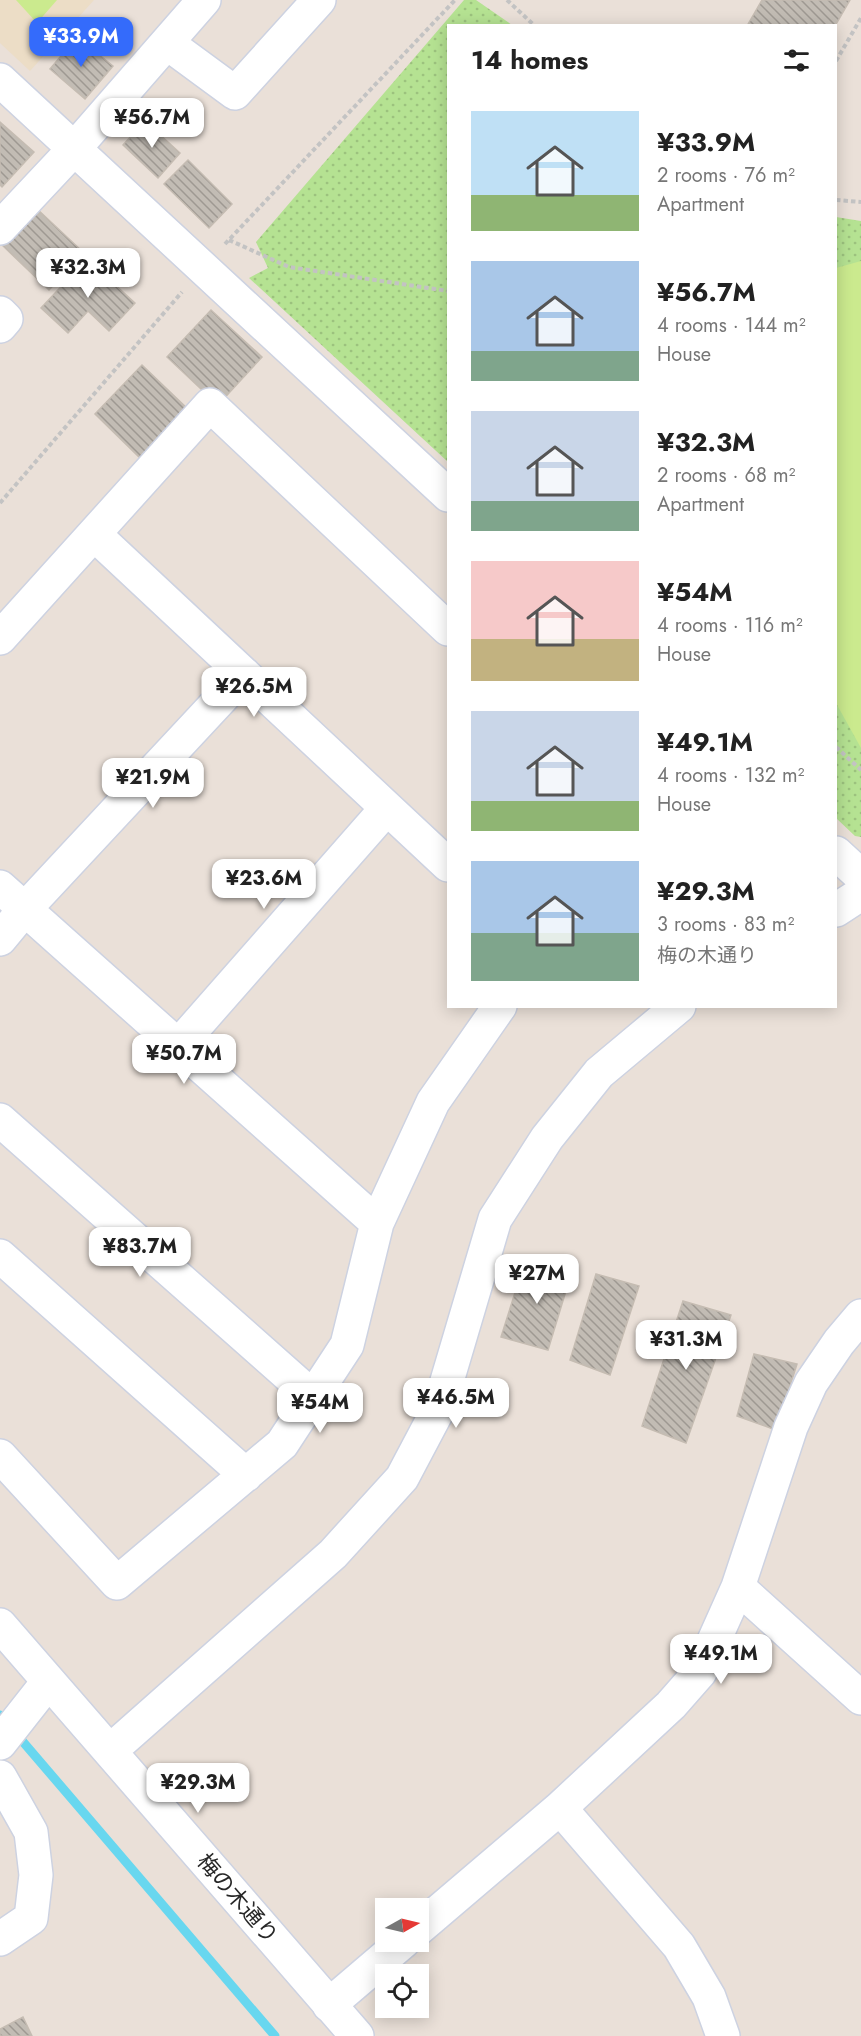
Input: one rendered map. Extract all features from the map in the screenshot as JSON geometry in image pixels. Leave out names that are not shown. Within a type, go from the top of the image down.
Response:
[{"type":"street","points":[[0,228],[74,148],[204,0]]},
{"type":"street","points":[[167,43],[236,93],[319,0]]},
{"type":"street","points":[[0,80],[447,494]]},
{"type":"street","points":[[0,313],[6,319],[0,326]]},
{"type":"street","points":[[0,638],[210,405],[447,628]]},
{"type":"street","points":[[94,534],[447,864]]},
{"type":"street","points":[[0,939],[24,910],[244,674]]},
{"type":"street","points":[[178,1046],[387,808]]},
{"type":"street","points":[[837,854],[861,876]]},
{"type":"street","points":[[0,887],[377,1223]]},
{"type":"street","points":[[837,909],[861,894]]},
{"type":"street","points":[[0,1456],[117,1583],[282,1444],[347,1345],[377,1223],[433,1102],[499,1008]]},
{"type":"street","points":[[110,1751],[333,1554],[402,1478],[439,1408],[495,1219],[547,1138],[599,1073],[676,1008]]},
{"type":"street","points":[[0,1120],[313,1397]]},
{"type":"street","points":[[0,1256],[246,1475]]},
{"type":"street","points":[[429,1920],[560,1808],[670,1705],[699,1672],[738,1587],[791,1427],[811,1383],[839,1342],[861,1316]]},
{"type":"street","points":[[738,1587],[861,1698]]},
{"type":"street","name":"梅の木通り","points":[[0,1625],[357,2036]]},
{"type":"street","points":[[6,1734],[48,1682]]},
{"type":"street","points":[[0,1777],[32,1832],[36,1875],[31,1918],[0,1939]]},
{"type":"street","points":[[560,1808],[679,1946],[709,1997],[723,2036]]},
{"type":"street","points":[[329,2005],[391,1952]]},
{"type":"path","points":[[223,247],[455,0]]},
{"type":"path","points":[[507,0],[533,24]]},
{"type":"path","points":[[837,59],[861,18]]},
{"type":"path","points":[[837,200],[861,202]]},
{"type":"path","points":[[229,240],[289,267],[447,291]]},
{"type":"path","points":[[0,503],[184,289]]},
{"type":"path","points":[[837,748],[861,770]]},
{"type":"shaded area","points":[[0,0],[94,0],[30,71],[0,43]]},
{"type":"green space","points":[[16,0],[57,0],[37,23]]},
{"type":"green space","points":[[464,0],[476,0],[511,24],[447,24],[447,461],[249,278],[268,268],[256,242]]},
{"type":"green space","points":[[837,217],[861,221],[861,837],[855,836],[837,819]]},
{"type":"green space","points":[[861,261],[861,748],[837,705],[837,268]]},
{"type":"building","points":[[762,0],[850,0],[836,24],[748,24]]},
{"type":"building","points":[[77,37],[113,66],[85,99],[50,69]]},
{"type":"building","points":[[145,121],[180,153],[158,178],[123,145]]},
{"type":"building","points":[[0,122],[34,152],[2,187],[0,185]]},
{"type":"building","points":[[188,160],[232,204],[209,228],[164,184]]},
{"type":"building","points":[[36,208],[84,253],[49,290],[1,244]]},
{"type":"building","points":[[87,259],[135,303],[109,331],[88,311],[68,333],[41,308]]},
{"type":"building","points":[[211,310],[262,357],[218,405],[167,357]]},
{"type":"building","points":[[142,365],[191,412],[144,462],[95,414]]},
{"type":"building","points":[[525,1261],[572,1271],[548,1350],[501,1337]]},
{"type":"building","points":[[596,1274],[639,1286],[610,1375],[570,1360]]},
{"type":"building","points":[[683,1301],[731,1315],[686,1443],[642,1426]]},
{"type":"building","points":[[754,1354],[797,1364],[776,1430],[737,1416]]},
{"type":"building","points":[[23,2017],[32,2036],[0,2036],[0,2029]]},
{"type":"waterway","points":[[0,1715],[275,2036]]}]
